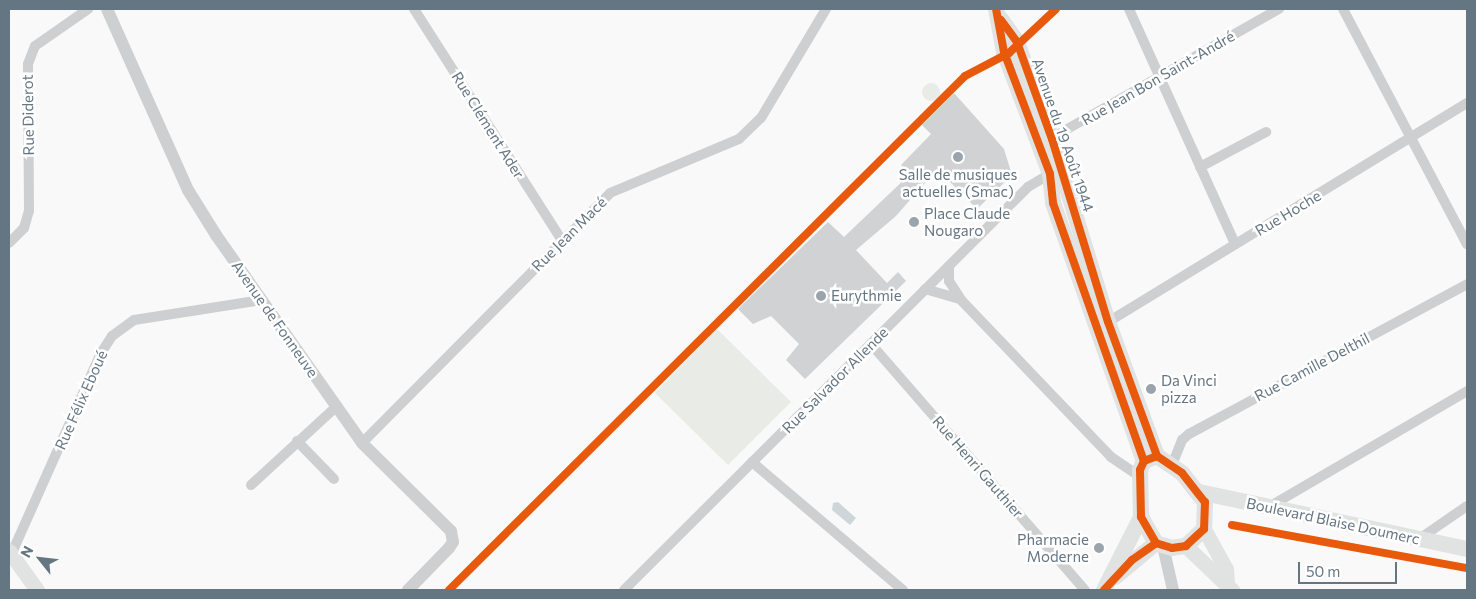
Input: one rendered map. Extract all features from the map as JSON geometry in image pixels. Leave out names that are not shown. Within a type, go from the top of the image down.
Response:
[{"type":"main road","name":"Avenue du 19 Août 1944","points":[[997,12],[1017,42],[1020,74],[1035,141],[1050,174],[1053,203],[1146,464]]},
{"type":"main road","name":"Avenue du 19 Août 1944","points":[[1020,74],[1052,139],[1108,322],[1146,464]]},
{"type":"main road","points":[[1106,587],[1141,517],[1146,464],[1172,465],[1199,492],[1207,511],[1204,529],[1186,546]]},
{"type":"main road","name":"Boulevard Blaise Doumerc","points":[[1199,492],[1267,508],[1467,549]]},
{"type":"main road","points":[[1141,517],[1159,544]]},
{"type":"main road","points":[[1204,529],[1226,569],[1229,587]]},
{"type":"main road","points":[[1106,587],[1159,544],[1186,546],[1229,587]]},
{"type":"main road","points":[[10,553],[38,590]]},
{"type":"street","name":"Rue Diderot","points":[[9,243],[24,228],[29,211],[28,64],[35,46],[88,9]]},
{"type":"street","name":"Avenue de Fonneuve","points":[[107,9],[188,190],[362,444],[451,531],[453,542],[449,548],[408,590]]},
{"type":"street","name":"Rue Clément Ader","points":[[414,9],[562,240]]},
{"type":"street","name":"Rue Jean Macé","points":[[362,444],[610,193],[739,139],[760,118],[826,9]]},
{"type":"street","points":[[1128,9],[1235,244]]},
{"type":"street","name":"Rue Jean Bon Saint-André","points":[[1035,141],[1052,139],[1279,9]]},
{"type":"street","points":[[1343,9],[1467,244]]},
{"type":"street","name":"Rue Hoche","points":[[1108,322],[1467,103]]},
{"type":"street","points":[[1200,166],[1266,132]]},
{"type":"street","name":"Rue Salvador Allende","points":[[624,590],[1028,187],[1050,174]]},
{"type":"street","points":[[949,266],[949,281],[962,301],[1111,457],[1146,464]]},
{"type":"street","name":"Rue Camille Delthil","points":[[1172,465],[1182,440],[1190,434],[1467,284]]},
{"type":"street","points":[[925,290],[952,295],[962,301]]},
{"type":"street","name":"Rue Félix Eboué","points":[[10,553],[100,353],[112,336],[134,320],[262,300]]},
{"type":"street","name":"Rue Henri Gauthier","points":[[871,344],[1085,590]]},
{"type":"street","points":[[1267,508],[1467,391]]},
{"type":"street","points":[[251,485],[337,406]]},
{"type":"street","points":[[297,441],[334,479]]},
{"type":"street","points":[[752,462],[903,590]]},
{"type":"street","points":[[1419,539],[1467,506]]},
{"type":"street","points":[[1159,544],[1173,590]]},
{"type":"shaded area","points":[[927,83],[935,83],[940,88],[938,99],[927,101],[922,96],[922,88]]},
{"type":"shaded area","points":[[717,329],[791,402],[728,465],[655,393]]},
{"type":"shaded area","points":[[838,502],[856,518],[850,525],[832,510],[833,503]]},
{"type":"building","points":[[954,93],[1004,149],[1012,175],[977,209],[937,169],[896,216],[856,250],[887,283],[898,272],[906,281],[805,379],[786,360],[799,344],[771,316],[753,324],[738,309],[828,222],[844,237],[910,174],[901,165],[931,134],[922,125]]},
{"type":"cycle path","points":[[996,9],[1004,52],[1050,174],[1053,203],[1144,461]]},
{"type":"cycle path","points":[[449,590],[965,76],[1009,53],[1056,9]]},
{"type":"cycle path","points":[[1001,20],[1017,42],[1052,139],[1108,322],[1157,456]]},
{"type":"cycle path","points":[[1157,456],[1182,473],[1205,502],[1204,529],[1186,546],[1172,548],[1156,543],[1141,517],[1140,470],[1144,461],[1157,456]]},
{"type":"cycle path","points":[[1232,525],[1467,568]]},
{"type":"cycle path","points":[[1104,590],[1132,560],[1156,543]]},
{"type":"place","name":"Salle de musiques actuelles (Smac)","points":[[958,157]]},
{"type":"place","name":"Place Claude Nougaro","points":[[914,222]]},
{"type":"place","name":"Eurythmie","points":[[821,296]]},
{"type":"place","name":"Da Vinci pizza","points":[[1151,389]]},
{"type":"place","name":"Pharmacie Moderne","points":[[1099,548]]}]
